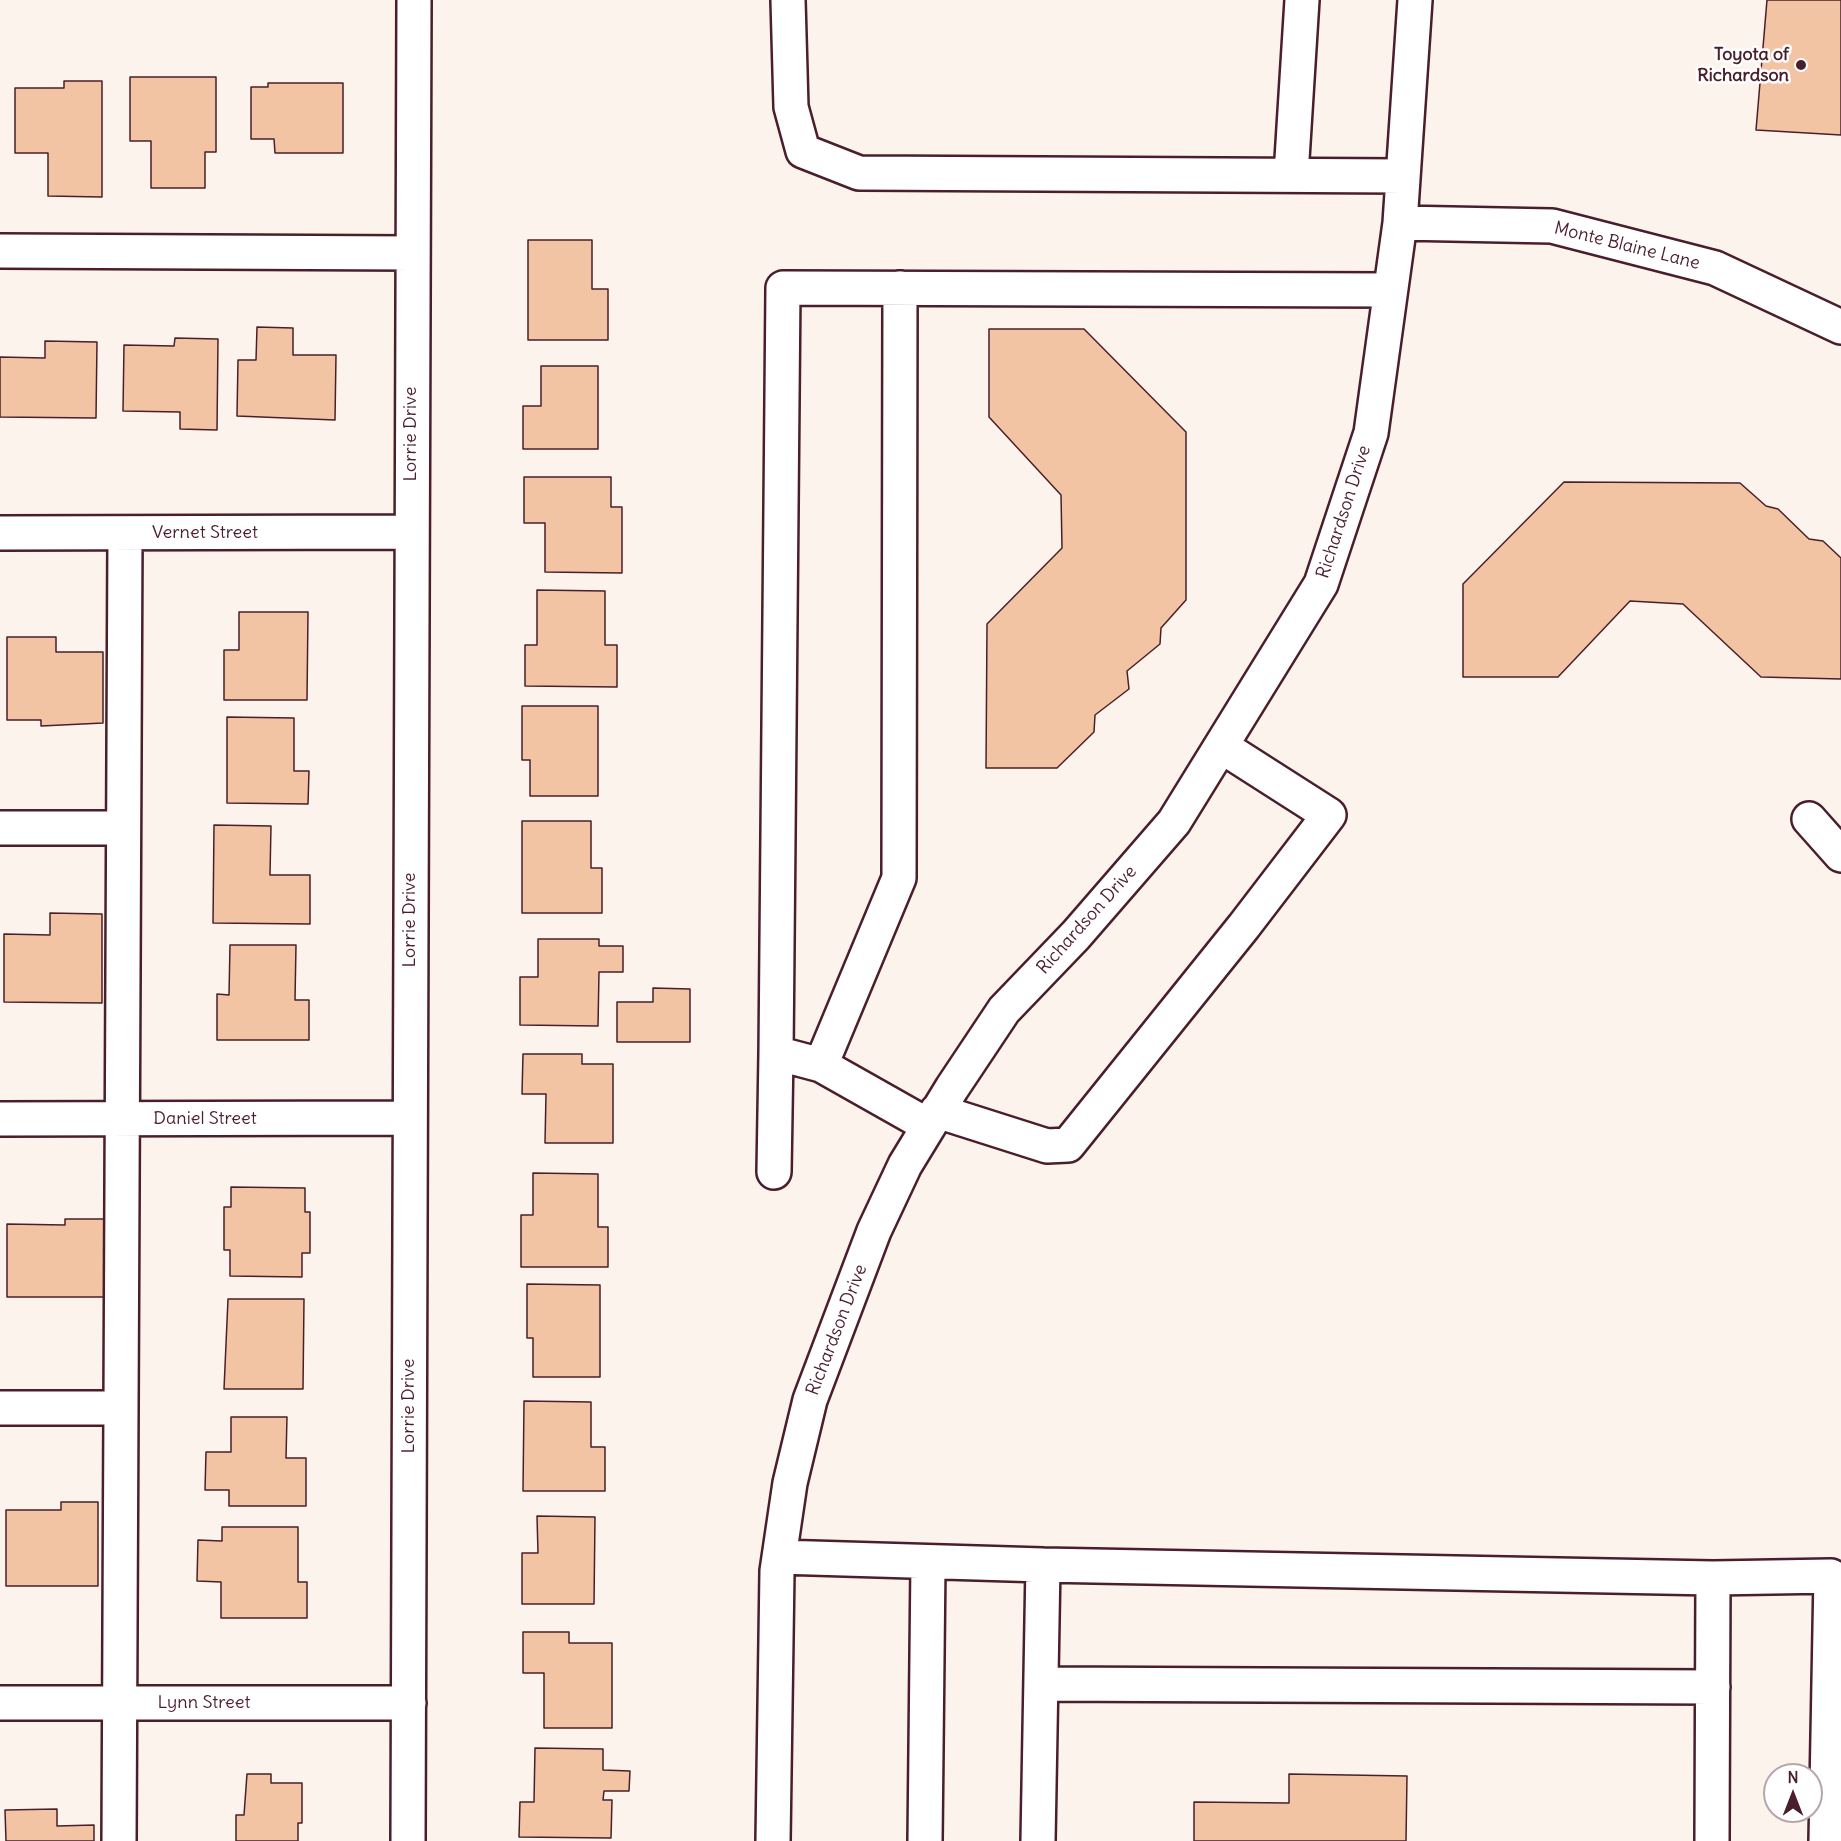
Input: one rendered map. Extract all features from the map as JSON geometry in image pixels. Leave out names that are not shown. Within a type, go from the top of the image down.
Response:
[{"type":"street","name":"Lorrie Drive","points":[[408,1841],[414,0]]},
{"type":"street","points":[[788,0],[791,107],[803,151],[859,173],[1403,176]]},
{"type":"street","points":[[1291,175],[1302,0]]},
{"type":"street","name":"Richardson Drive","points":[[773,1841],[779,1557],[790,1483],[810,1400],[874,1231],[905,1165],[933,1119],[1004,1010],[1076,935],[1174,822],[1321,584],[1371,433],[1400,224],[1415,0]]},
{"type":"street","name":"Monte Blaine Lane","points":[[1400,224],[1552,226],[1715,268],[1841,327]]},
{"type":"street","points":[[0,251],[412,253]]},
{"type":"street","points":[[774,1172],[783,288],[1390,290]]},
{"type":"street","points":[[821,1065],[898,878],[900,288]]},
{"type":"street","name":"Vernet Street","points":[[0,533],[411,532]]},
{"type":"street","points":[[119,1841],[125,533]]},
{"type":"street","points":[[776,1053],[821,1065],[933,1119],[1047,1146],[1068,1145],[1244,926],[1329,815],[1221,746]]},
{"type":"street","points":[[1809,819],[1841,855]]},
{"type":"street","points":[[0,828],[123,828]]},
{"type":"street","name":"Daniel Street","points":[[0,1119],[410,1118]]},
{"type":"street","points":[[0,1408],[121,1408]]},
{"type":"street","points":[[779,1557],[928,1563],[1713,1578],[1831,1576],[1826,1841]]},
{"type":"street","points":[[925,1841],[928,1563]]},
{"type":"street","points":[[1038,1841],[1043,1565]]},
{"type":"street","points":[[1712,1841],[1713,1578]]},
{"type":"street","points":[[1041,1684],[1713,1688]]},
{"type":"street","name":"Lynn Street","points":[[0,1703],[409,1703]]},
{"type":"building","name":"Toyota of Richardson","points":[[1767,0],[1841,0],[1841,135],[1756,130]]},
{"type":"building","points":[[130,77],[216,77],[216,152],[205,152],[205,188],[151,188],[151,141],[130,141]]},
{"type":"building","points":[[64,81],[102,81],[102,197],[48,196],[48,153],[15,153],[15,88],[64,88]]},
{"type":"building","points":[[268,83],[343,83],[343,153],[275,153],[274,139],[251,139],[251,87],[268,87]]},
{"type":"building","points":[[528,240],[592,240],[592,289],[608,289],[608,340],[528,340]]},
{"type":"building","points":[[257,327],[293,328],[293,355],[336,355],[335,420],[237,416],[238,360],[256,360]]},
{"type":"building","points":[[989,329],[1084,329],[1186,432],[1186,600],[1161,628],[1160,644],[1127,671],[1129,689],[1095,715],[1094,732],[1057,768],[986,768],[987,624],[1062,548],[1061,495],[989,417]]},
{"type":"building","points":[[175,338],[218,339],[217,430],[180,429],[180,412],[123,411],[124,345],[174,346]]},
{"type":"building","points":[[45,341],[97,342],[96,418],[0,417],[0,357],[45,358]]},
{"type":"building","points":[[541,366],[598,366],[598,449],[523,449],[523,406],[541,406]]},
{"type":"building","points":[[524,477],[611,477],[611,507],[622,507],[622,573],[545,572],[545,523],[524,523]]},
{"type":"building","points":[[1564,482],[1740,483],[1766,506],[1778,509],[1809,539],[1823,541],[1841,558],[1841,679],[1761,677],[1683,604],[1630,601],[1558,677],[1463,677],[1463,584]]},
{"type":"building","points":[[537,590],[605,591],[605,645],[617,645],[617,687],[525,686],[525,645],[537,645]]},
{"type":"building","points":[[239,612],[308,612],[307,700],[224,700],[224,650],[239,650]]},
{"type":"building","points":[[7,637],[56,637],[56,652],[103,652],[103,723],[41,726],[41,720],[7,720]]},
{"type":"building","points":[[522,706],[598,706],[598,796],[530,796],[530,760],[522,760]]},
{"type":"building","points":[[227,717],[294,718],[294,771],[309,771],[308,804],[227,803]]},
{"type":"building","points":[[522,821],[591,821],[591,868],[602,868],[602,913],[522,913]]},
{"type":"building","points":[[214,825],[271,826],[270,875],[310,875],[310,924],[213,923]]},
{"type":"building","points":[[50,913],[102,914],[102,1003],[4,1002],[4,934],[50,935]]},
{"type":"building","points":[[538,939],[599,939],[599,946],[623,946],[623,972],[599,972],[598,1026],[520,1025],[520,977],[538,977]]},
{"type":"building","points":[[230,945],[296,945],[295,1000],[309,1000],[309,1040],[217,1040],[217,994],[229,995]]},
{"type":"building","points":[[653,988],[690,989],[690,1042],[617,1042],[617,1002],[653,1002]]},
{"type":"building","points":[[523,1054],[582,1054],[582,1064],[613,1064],[613,1143],[545,1143],[546,1094],[522,1094]]},
{"type":"building","points":[[533,1173],[598,1174],[598,1227],[608,1227],[608,1267],[521,1267],[521,1215],[533,1215]]},
{"type":"building","points":[[231,1187],[305,1188],[305,1212],[310,1212],[310,1253],[302,1253],[302,1277],[230,1276],[230,1250],[224,1250],[224,1207],[231,1207]]},
{"type":"building","points":[[65,1219],[104,1219],[104,1297],[7,1297],[7,1224],[65,1225]]},
{"type":"building","points":[[527,1284],[600,1285],[600,1377],[533,1377],[533,1338],[527,1338]]},
{"type":"building","points":[[228,1299],[304,1299],[303,1389],[224,1389]]},
{"type":"building","points":[[524,1401],[591,1402],[591,1447],[605,1447],[605,1491],[523,1491]]},
{"type":"building","points":[[231,1417],[287,1417],[286,1458],[306,1458],[306,1506],[229,1506],[229,1490],[205,1490],[206,1452],[231,1452]]},
{"type":"building","points":[[61,1502],[98,1502],[98,1586],[6,1586],[6,1510],[61,1510]]},
{"type":"building","points":[[537,1516],[595,1517],[594,1604],[522,1604],[522,1553],[538,1553]]},
{"type":"building","points":[[222,1527],[298,1527],[298,1582],[307,1582],[307,1618],[221,1618],[221,1582],[197,1581],[198,1540],[222,1541]]},
{"type":"building","points":[[523,1632],[569,1632],[569,1643],[612,1643],[612,1728],[544,1728],[544,1673],[523,1673]]},
{"type":"building","points":[[535,1748],[603,1749],[603,1770],[630,1771],[629,1791],[604,1791],[603,1800],[612,1800],[611,1838],[519,1837],[520,1802],[534,1802]]},
{"type":"building","points":[[247,1774],[271,1774],[271,1783],[302,1783],[302,1823],[298,1823],[298,1841],[236,1841],[236,1815],[244,1815]]},
{"type":"building","points":[[1289,1774],[1407,1776],[1406,1841],[1194,1841],[1194,1802],[1289,1803]]},
{"type":"building","points":[[57,1809],[57,1826],[94,1825],[94,1841],[6,1841],[5,1810]]},
{"type":"place","name":"Toyota of Richardson","points":[[1801,65]]}]
